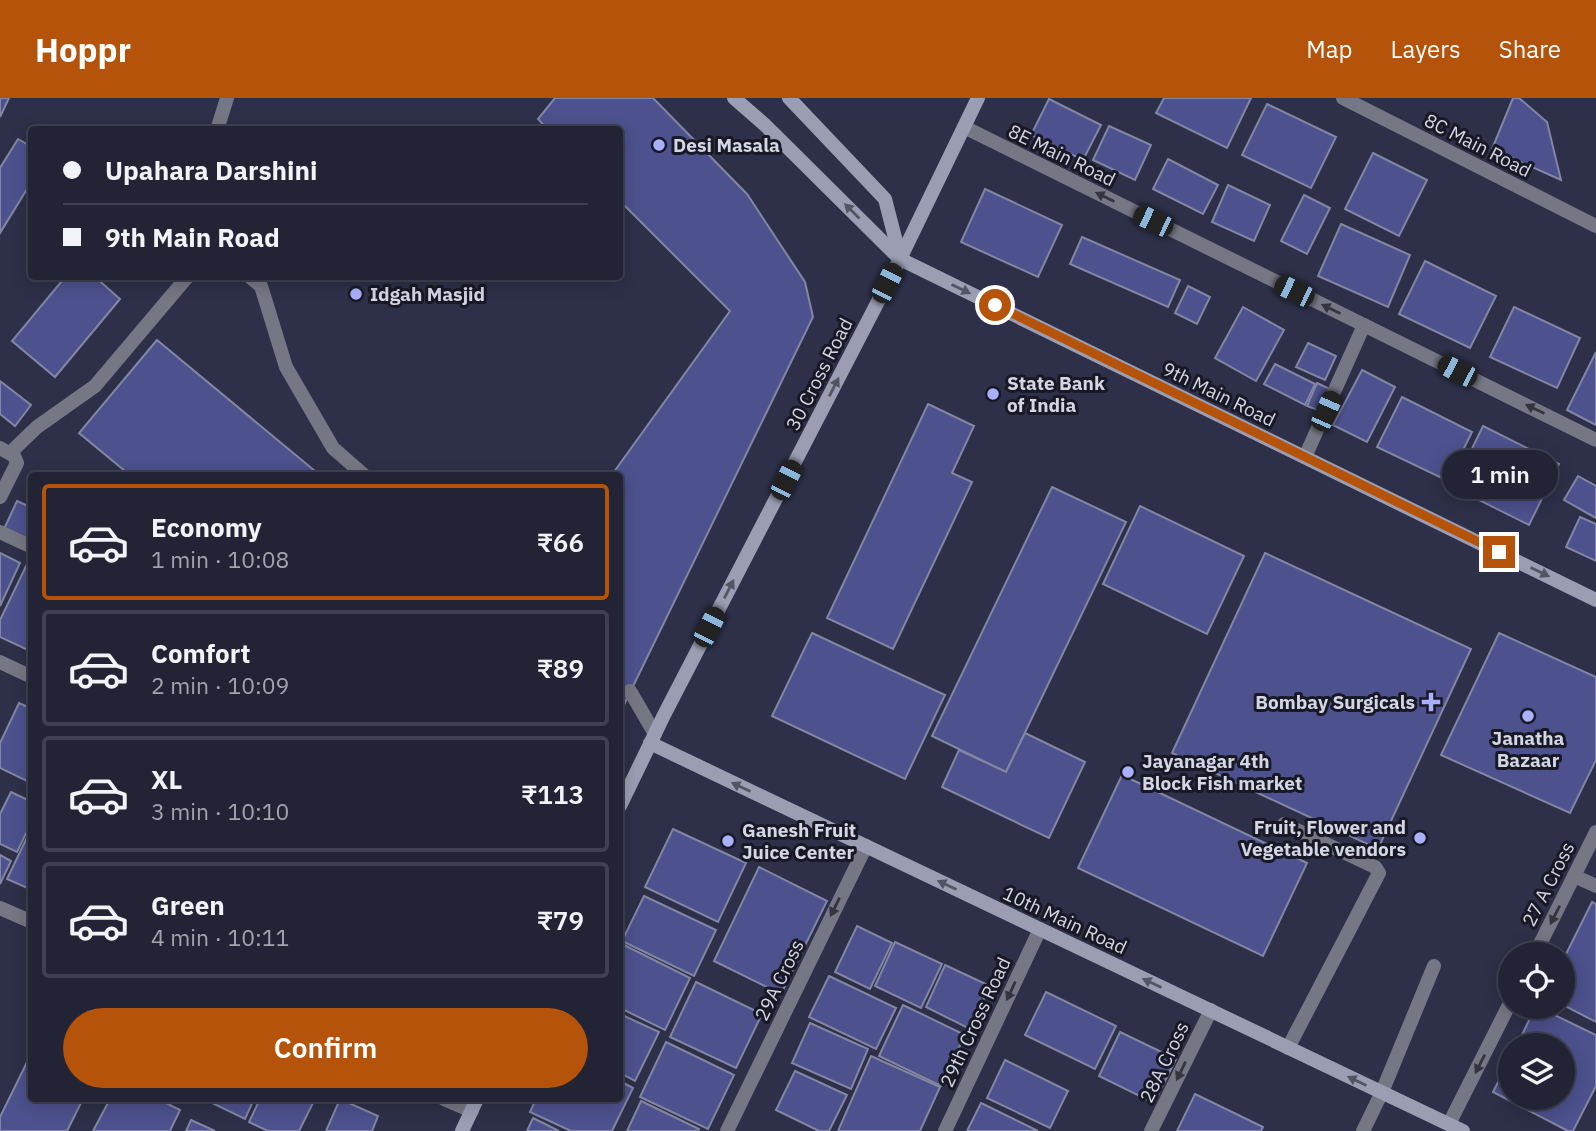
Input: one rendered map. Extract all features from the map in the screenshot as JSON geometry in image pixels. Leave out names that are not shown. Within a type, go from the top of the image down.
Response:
[{"type":"main road","name":"9th Main Road","points":[[734,98],[765,125],[900,259],[1596,600]]},
{"type":"main road","points":[[789,98],[886,199],[900,259]]},
{"type":"main road","name":"30 Cross Road","points":[[623,800],[900,259],[978,98]]},
{"type":"main road","name":"10th Main Road","points":[[652,739],[866,846],[1463,1131]]},
{"type":"main road","points":[[462,1131],[475,1105]]},
{"type":"street","points":[[218,126],[227,98]]},
{"type":"street","name":"8C Main Road","points":[[1343,98],[1596,226]]},
{"type":"street","name":"8E Main Road","points":[[964,127],[1596,440]]},
{"type":"street","points":[[0,497],[16,468],[16,459],[5,451],[95,386],[185,280]]},
{"type":"street","points":[[254,280],[261,286],[286,367],[332,448],[360,472]]},
{"type":"street","points":[[1305,457],[1364,325]]},
{"type":"street","points":[[0,532],[28,545]]},
{"type":"street","points":[[0,662],[28,675]]},
{"type":"street","points":[[630,691],[652,739]]},
{"type":"street","points":[[1284,824],[1375,867],[1379,873],[1288,1048]]},
{"type":"street","name":"27 A Cross","points":[[1541,942],[1596,832]]},
{"type":"street","name":"29A Cross","points":[[727,1131],[866,846]]},
{"type":"street","points":[[1574,876],[1596,886]]},
{"type":"street","points":[[0,908],[28,920]]},
{"type":"street","name":"29th Cross Road","points":[[945,1131],[1040,929]]},
{"type":"street","points":[[1363,1131],[1382,1093],[1434,966]]},
{"type":"street","name":"28A Cross","points":[[1151,1131],[1211,1010]]},
{"type":"street","points":[[1449,1124],[1502,1019]]},
{"type":"building","points":[[0,98],[9,98],[0,117]]},
{"type":"building","points":[[555,98],[653,98],[747,194],[805,282],[813,317],[623,707],[623,472],[614,472],[730,311],[623,204],[623,126],[544,126],[538,119]]},
{"type":"building","points":[[1164,98],[1251,98],[1227,148],[1156,113]]},
{"type":"building","points":[[1513,98],[1519,98],[1547,122],[1561,180],[1492,149]]},
{"type":"building","points":[[1049,99],[1101,125],[1083,160],[1031,135]]},
{"type":"building","points":[[1267,104],[1336,137],[1311,188],[1242,155]]},
{"type":"building","points":[[1109,126],[1151,145],[1135,180],[1093,160]]},
{"type":"building","points":[[18,139],[28,145],[28,188],[0,233],[0,168]]},
{"type":"building","points":[[1373,153],[1427,180],[1399,236],[1345,209]]},
{"type":"building","points":[[1168,159],[1218,185],[1203,214],[1153,189]]},
{"type":"building","points":[[1228,185],[1270,205],[1254,241],[1212,222]]},
{"type":"building","points":[[985,189],[1062,225],[1038,277],[961,242]]},
{"type":"building","points":[[1304,195],[1330,208],[1307,254],[1281,241]]},
{"type":"building","points":[[1341,224],[1410,255],[1388,307],[1318,276]]},
{"type":"building","points":[[1082,237],[1180,280],[1168,307],[1070,264]]},
{"type":"building","points":[[1425,261],[1496,296],[1470,348],[1399,314]]},
{"type":"building","points":[[63,280],[99,280],[120,299],[55,377],[12,341]]},
{"type":"building","points":[[1188,286],[1210,297],[1197,324],[1175,313]]},
{"type":"building","points":[[1243,307],[1284,330],[1256,381],[1215,358]]},
{"type":"building","points":[[1514,307],[1580,338],[1557,388],[1490,357]]},
{"type":"building","points":[[157,340],[316,472],[126,472],[79,433]]},
{"type":"building","points":[[1308,343],[1336,356],[1325,380],[1296,367]]},
{"type":"building","points":[[1596,352],[1596,425],[1567,410]]},
{"type":"building","points":[[1275,364],[1315,384],[1305,405],[1264,384]]},
{"type":"building","points":[[1362,370],[1395,387],[1367,442],[1333,425]]},
{"type":"building","points":[[0,381],[31,405],[15,426],[0,414]]},
{"type":"building","points":[[1317,383],[1332,390],[1323,412],[1307,406]]},
{"type":"building","points":[[1402,397],[1472,432],[1448,481],[1377,447]]},
{"type":"building","points":[[928,404],[974,426],[952,473],[972,482],[893,649],[827,618]]},
{"type":"building","points":[[1483,426],[1559,464],[1529,525],[1453,487]]},
{"type":"building","points":[[1578,476],[1596,486],[1596,518],[1564,500]]},
{"type":"building","points":[[1052,487],[1126,522],[1006,772],[932,736]]},
{"type":"building","points":[[17,501],[28,506],[28,540],[4,529]]},
{"type":"building","points":[[1140,506],[1244,556],[1207,634],[1103,584]]},
{"type":"building","points":[[1580,517],[1596,524],[1596,561],[1566,547]]},
{"type":"building","points":[[0,553],[20,563],[0,606]]},
{"type":"building","points":[[1265,553],[1471,649],[1378,849],[1172,753]]},
{"type":"building","points":[[28,562],[28,650],[0,637],[0,620]]},
{"type":"building","points":[[812,633],[945,695],[905,779],[772,716]]},
{"type":"building","name":"Janatha Bazaar","points":[[1499,633],[1596,677],[1596,760],[1570,813],[1441,755]]},
{"type":"building","points":[[19,703],[28,707],[28,782],[0,768],[0,743]]},
{"type":"building","points":[[1025,733],[1085,762],[1049,838],[942,787],[959,750],[1006,772]]},
{"type":"building","points":[[1122,775],[1307,863],[1263,956],[1078,868]]},
{"type":"building","points":[[11,792],[28,800],[28,829],[17,852],[0,844],[0,814]]},
{"type":"building","points":[[673,829],[746,863],[718,922],[645,887]]},
{"type":"building","points":[[28,835],[28,888],[7,879]]},
{"type":"building","points":[[0,855],[11,861],[0,884]]},
{"type":"building","points":[[759,867],[827,901],[781,994],[714,961]]},
{"type":"building","points":[[644,896],[716,930],[694,976],[623,941]]},
{"type":"building","points":[[1592,902],[1596,904],[1596,1022],[1575,1011],[1575,942],[1572,942]]},
{"type":"building","points":[[857,926],[892,943],[870,989],[835,972]]},
{"type":"building","points":[[895,942],[942,964],[921,1008],[875,986]]},
{"type":"building","points":[[623,944],[690,978],[665,1030],[623,1009]]},
{"type":"building","points":[[945,965],[990,986],[970,1029],[926,1007]]},
{"type":"building","points":[[829,976],[896,1008],[876,1049],[809,1017]]},
{"type":"building","points":[[696,982],[762,1014],[736,1068],[670,1037]]},
{"type":"building","points":[[1046,992],[1116,1026],[1095,1069],[1025,1035]]},
{"type":"building","points":[[903,1005],[965,1035],[941,1086],[879,1056]]},
{"type":"building","points":[[623,1015],[659,1032],[635,1081],[623,1075]]},
{"type":"building","points":[[1530,1019],[1563,1019],[1596,1035],[1596,1086],[1573,1131],[1528,1110],[1575,1110],[1575,1033],[1523,1033]]},
{"type":"building","points":[[810,1023],[868,1049],[851,1089],[792,1063]]},
{"type":"building","points":[[1120,1032],[1176,1059],[1154,1103],[1099,1076]]},
{"type":"building","points":[[666,1042],[734,1075],[708,1129],[640,1097]]},
{"type":"building","points":[[871,1056],[940,1087],[920,1131],[838,1131]]},
{"type":"building","points":[[28,1060],[28,1102],[82,1102],[67,1131],[0,1131],[0,1117]]},
{"type":"building","points":[[1005,1060],[1068,1091],[1050,1128],[987,1098]]},
{"type":"building","points":[[795,1071],[847,1095],[829,1131],[819,1131],[776,1110]]},
{"type":"building","points":[[1498,1082],[1498,1095],[1493,1092]]},
{"type":"building","points":[[623,1083],[633,1088],[612,1131],[571,1131],[530,1112],[535,1102],[623,1102]]},
{"type":"building","points":[[1195,1094],[1263,1127],[1261,1131],[1177,1131]]},
{"type":"building","points":[[641,1101],[699,1129],[698,1131],[627,1131]]},
{"type":"building","points":[[108,1102],[164,1102],[180,1110],[170,1131],[93,1131]]},
{"type":"building","points":[[210,1102],[253,1102],[245,1119]]},
{"type":"building","points":[[259,1102],[314,1102],[299,1131],[268,1131],[249,1122]]},
{"type":"building","points":[[339,1102],[347,1102],[378,1116],[372,1131],[326,1131]]},
{"type":"building","points":[[981,1103],[1038,1131],[967,1131]]},
{"type":"building","points":[[533,1118],[559,1131],[527,1131]]},
{"type":"building","points":[[191,1120],[215,1131],[186,1131]]},
{"type":"place","name":"Desi Masala","points":[[659,145]]},
{"type":"place","name":"Idgah Masjid","points":[[356,294]]},
{"type":"place","name":"State Bank of India","points":[[993,394]]},
{"type":"place","name":"Bombay Surgicals","points":[[1431,702]]},
{"type":"place","name":"Janatha Bazaar","points":[[1528,716]]},
{"type":"place","name":"Jayanagar 4th Block Fish market","points":[[1128,772]]},
{"type":"place","name":"Fruit, Flower and Vegetable vendors","points":[[1420,838]]},
{"type":"place","name":"Ganesh Fruit Juice Center","points":[[728,841]]},
{"type":"route","points":[[995,305],[1499,552]]}]
